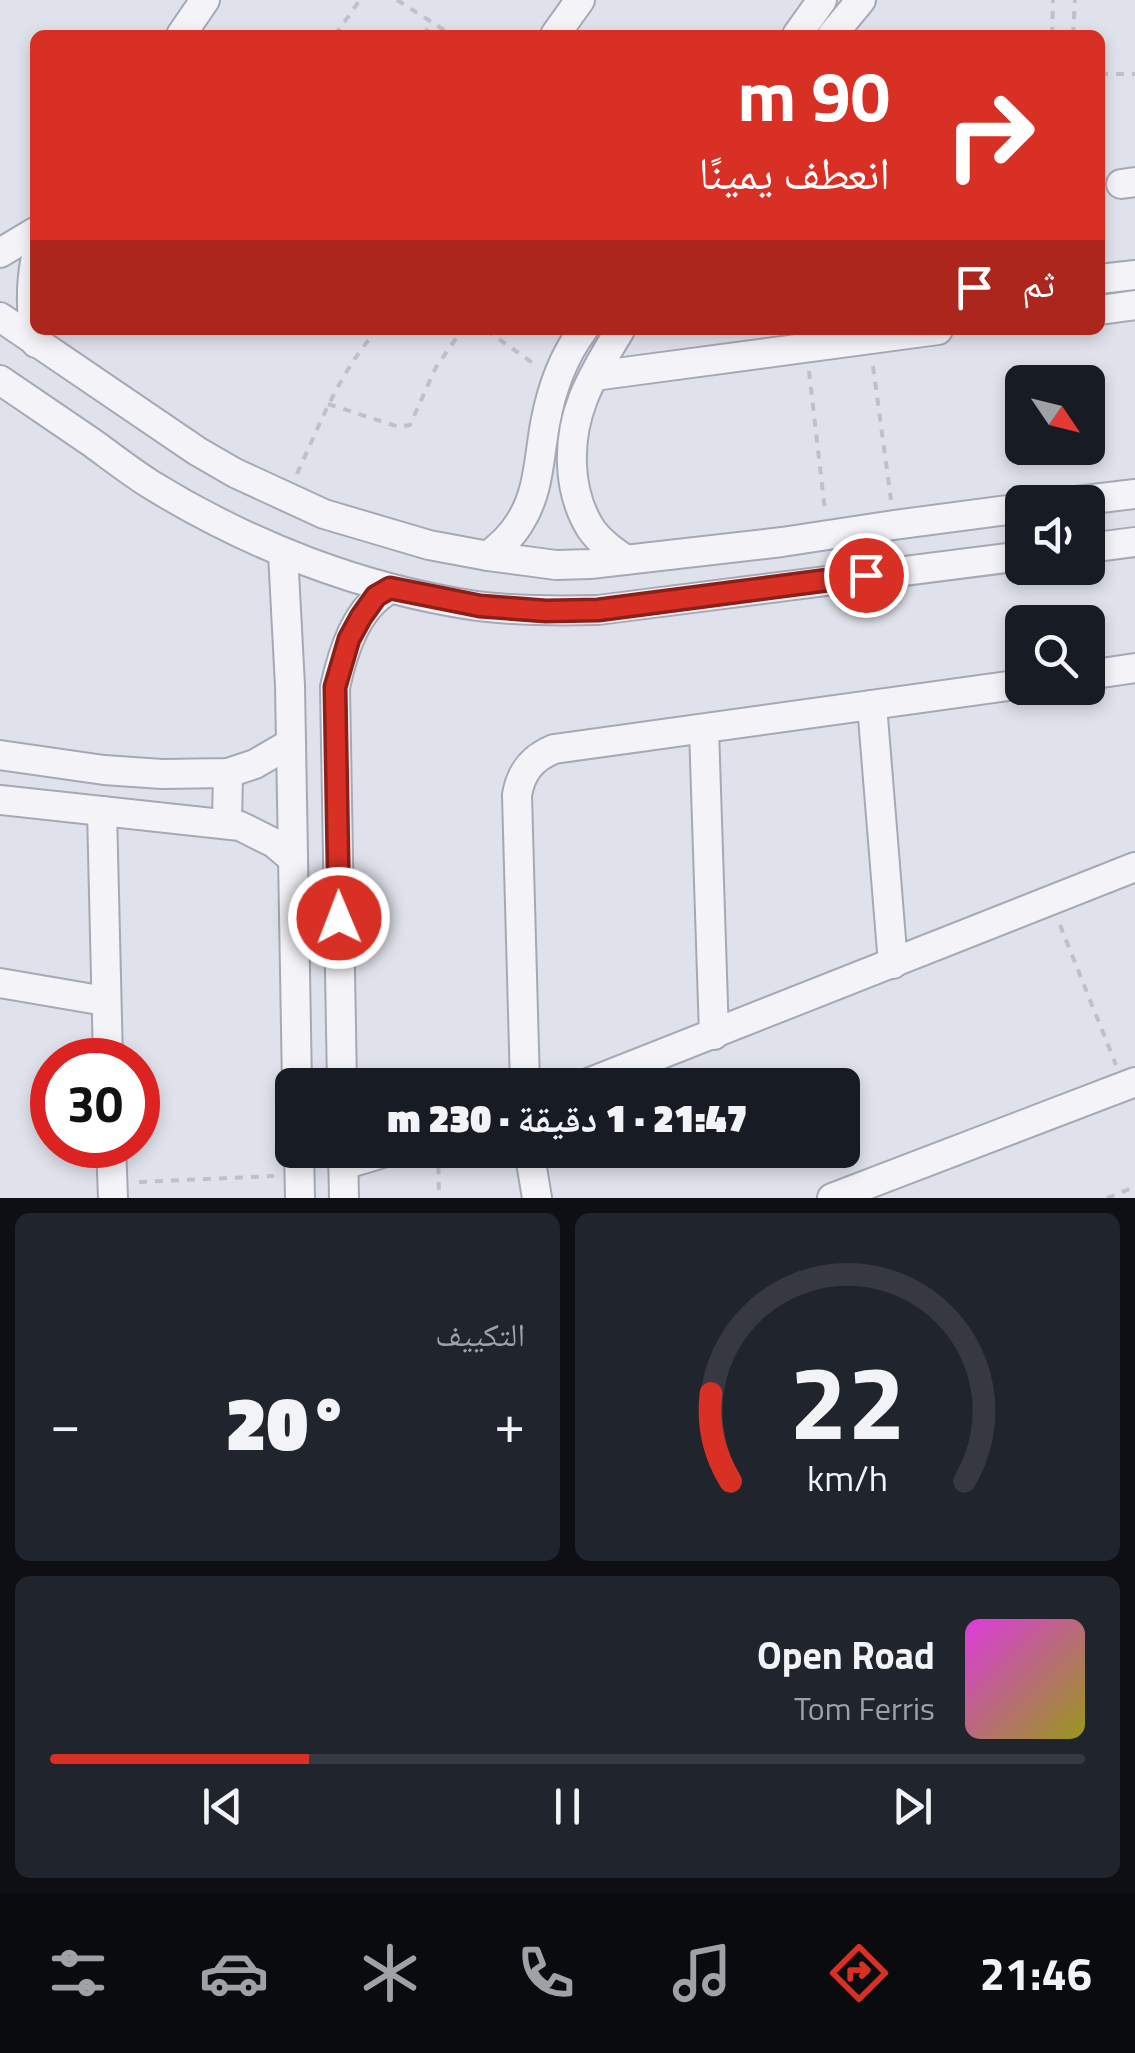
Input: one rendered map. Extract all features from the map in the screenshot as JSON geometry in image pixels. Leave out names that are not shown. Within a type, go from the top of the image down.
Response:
[{"type":"street","points":[[184,30],[205,0]]},
{"type":"street","points":[[559,30],[580,0]]},
{"type":"street","points":[[836,30],[861,0]]},
{"type":"street","points":[[0,253],[30,235]]},
{"type":"street","points":[[1105,279],[1135,275]]},
{"type":"street","points":[[1105,309],[1135,305]]},
{"type":"street","points":[[0,317],[235,474],[286,498],[372,529],[488,556],[556,565],[626,560],[1005,510]]},
{"type":"street","points":[[35,335],[36,342]]},
{"type":"street","points":[[488,556],[520,524],[528,509],[557,380],[580,335]]},
{"type":"street","points":[[617,335],[584,396],[572,440],[572,463],[575,486],[591,528],[606,546],[626,560]]},
{"type":"street","points":[[594,376],[900,335]]},
{"type":"street","points":[[0,380],[149,484],[283,553],[390,588],[480,606],[598,610],[1005,558]]},
{"type":"street","points":[[1105,498],[1135,494]]},
{"type":"street","points":[[782,542],[788,584]]},
{"type":"street","points":[[1105,546],[1135,542]]},
{"type":"street","points":[[283,553],[290,686],[298,1068]]},
{"type":"street","points":[[342,1068],[335,687],[340,662],[355,628],[376,596],[390,588]]},
{"type":"street","points":[[1105,672],[1135,668]]},
{"type":"street","points":[[290,686],[335,687]]},
{"type":"street","points":[[525,1068],[517,795],[525,771],[542,754],[554,749],[1005,686]]},
{"type":"street","points":[[872,705],[893,964]]},
{"type":"street","points":[[704,729],[714,1035]]},
{"type":"street","points":[[0,755],[162,774],[228,773],[255,764],[291,744]]},
{"type":"street","points":[[226,824],[228,773]]},
{"type":"street","points":[[0,800],[240,826],[274,843],[293,859]]},
{"type":"street","points":[[102,811],[107,1038]]},
{"type":"street","points":[[628,1068],[1135,867]]},
{"type":"street","points":[[0,983],[105,1001]]},
{"type":"street","points":[[296,998],[340,994]]},
{"type":"street","points":[[832,1198],[1130,1084]]},
{"type":"street","points":[[343,1168],[344,1198]]},
{"type":"street","points":[[532,1168],[537,1198]]},
{"type":"path","points":[[339,30],[360,0]]},
{"type":"path","points":[[397,0],[444,30]]},
{"type":"path","points":[[1052,30],[1053,0]]},
{"type":"path","points":[[1074,30],[1075,0]]},
{"type":"path","points":[[427,30],[432,22]]},
{"type":"path","points":[[1105,74],[1135,74]]},
{"type":"path","points":[[286,498],[344,374],[373,335]]},
{"type":"path","points":[[328,404],[399,427],[410,425],[436,368],[459,335]]},
{"type":"path","points":[[493,335],[557,380]]},
{"type":"path","points":[[870,339],[894,524]]},
{"type":"path","points":[[806,348],[828,535]]},
{"type":"path","points":[[1050,901],[1130,1084]]},
{"type":"path","points":[[438,1168],[439,1198]]},
{"type":"path","points":[[857,1168],[864,1186]]},
{"type":"path","points":[[113,1191],[299,1174]]},
{"type":"path","points":[[1107,1198],[1135,1187]]},
{"type":"route","points":[[339,918],[335,687],[349,639],[376,596],[390,588],[480,606],[598,610],[866,575]]}]
